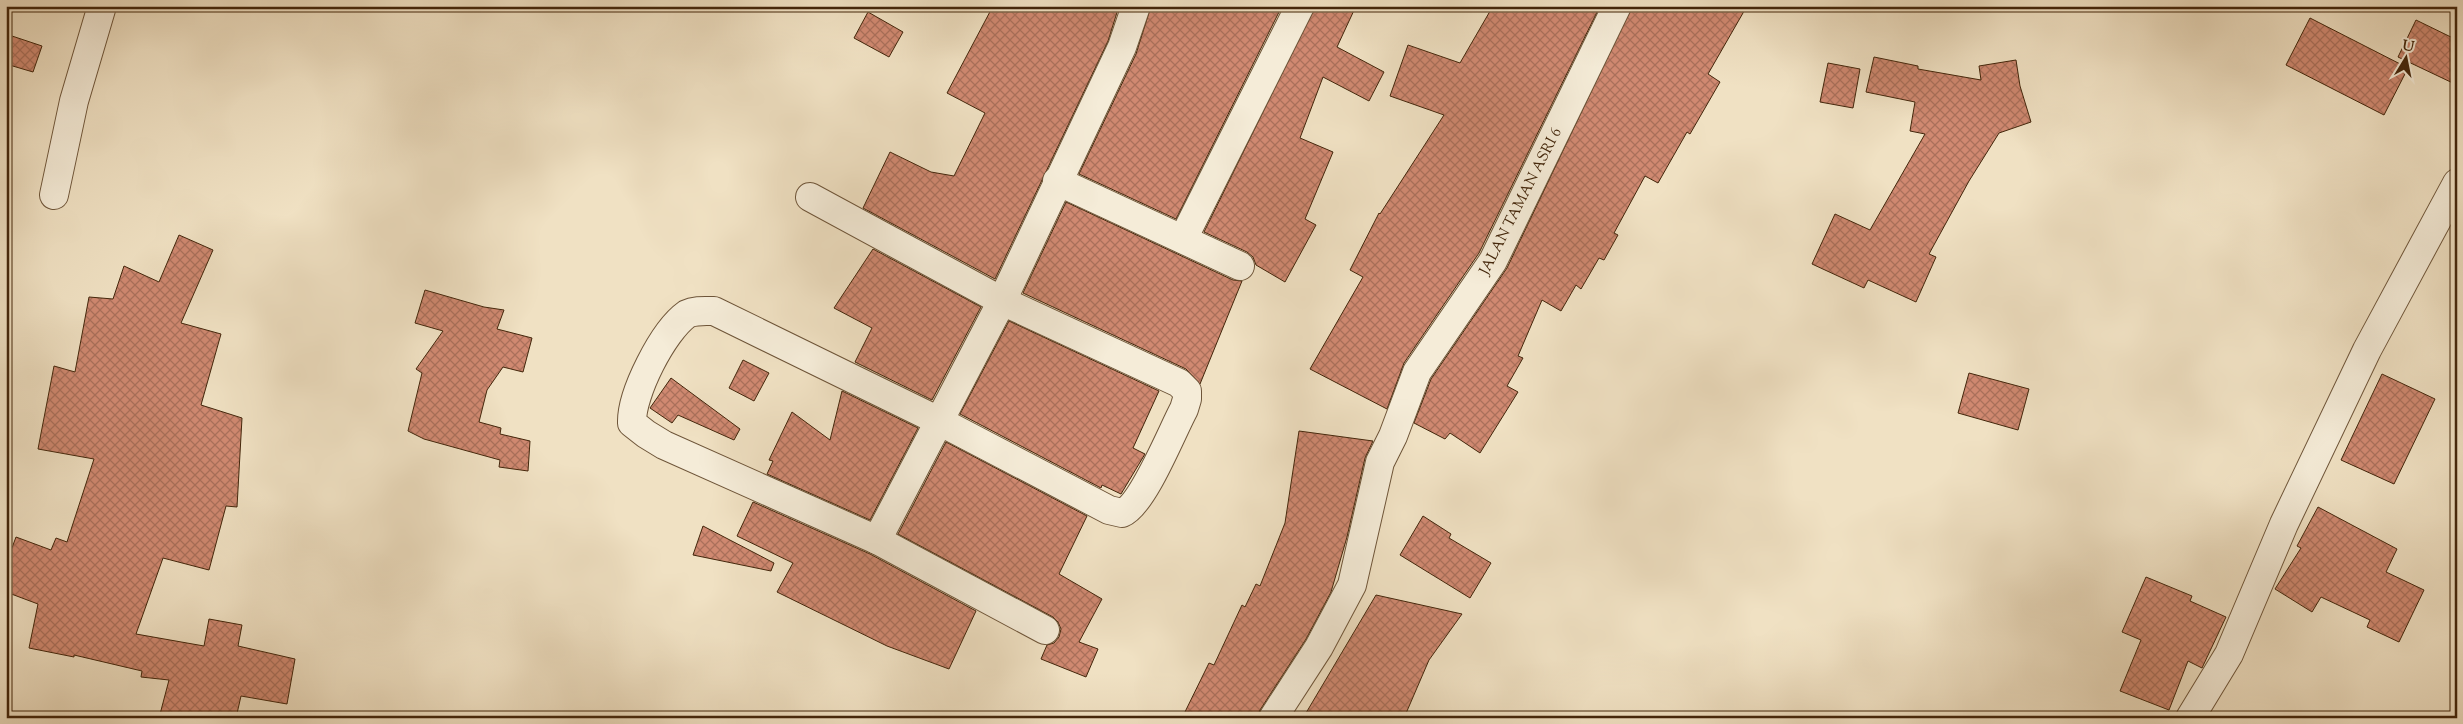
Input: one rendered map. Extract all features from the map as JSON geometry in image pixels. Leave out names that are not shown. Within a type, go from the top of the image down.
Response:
[{"type":"street","points":[[54,195],[74,101],[102,6]]},
{"type":"street","points":[[877,540],[1002,301],[1057,180],[1122,47],[1136,6]]},
{"type":"street","points":[[1183,239],[1300,6]]},
{"type":"street","name":"JALAN TAMAN ASRI 6","points":[[1273,718],[1319,647],[1352,585],[1380,462],[1393,436],[1418,372],[1493,261],[1617,6]]},
{"type":"street","points":[[1057,180],[1240,266]]},
{"type":"street","points":[[2190,718],[2229,654],[2284,524],[2367,350],[2457,183]]},
{"type":"street","points":[[810,197],[1002,301],[1179,383],[1187,391],[1184,409],[1143,491],[1129,510],[1122,512],[1109,510],[939,421],[714,311],[699,311],[688,314],[673,330],[646,370],[631,410],[632,423],[664,445],[877,540],[1045,630]]},
{"type":"building","points":[[993,6],[1119,6],[1108,41],[995,279],[863,208],[890,152],[931,172],[954,176],[985,113],[947,93]]},
{"type":"building","points":[[1151,6],[1282,6],[1176,219],[1079,174],[1136,54]]},
{"type":"building","points":[[1315,6],[1356,6],[1337,47],[1384,72],[1369,101],[1323,77],[1300,138],[1333,152],[1305,219],[1316,225],[1285,282],[1256,265],[1253,257],[1247,252],[1204,232]]},
{"type":"building","points":[[1493,6],[1600,6],[1479,253],[1404,363],[1387,409],[1310,369],[1363,277],[1350,270],[1379,213],[1444,115],[1390,96],[1408,45],[1460,63]]},
{"type":"building","points":[[1632,6],[1747,6],[1708,74],[1720,82],[1690,134],[1687,132],[1658,183],[1645,176],[1614,233],[1618,235],[1604,260],[1599,258],[1581,289],[1576,285],[1561,311],[1542,300],[1518,356],[1523,358],[1507,386],[1518,392],[1480,453],[1450,433],[1445,439],[1414,423],[1431,379],[1507,268]]},
{"type":"building","points":[[868,12],[903,32],[889,57],[854,38]]},
{"type":"building","points":[[2310,18],[2408,68],[2384,115],[2286,65]]},
{"type":"building","points":[[2416,20],[2457,40],[2457,85],[2398,57]]},
{"type":"building","points":[[6,34],[42,46],[33,72],[6,64]]},
{"type":"building","points":[[1874,57],[1918,66],[1918,69],[1981,80],[1979,66],[2016,60],[2020,86],[2031,122],[1999,133],[1969,181],[1929,254],[1936,257],[1916,302],[1868,280],[1864,288],[1812,264],[1835,214],[1870,230],[1925,134],[1910,131],[1915,102],[1866,92]]},
{"type":"building","points":[[1828,63],[1860,69],[1853,108],[1820,102]]},
{"type":"building","points":[[1066,202],[1233,280],[1242,281],[1200,384],[1186,369],[1023,293]]},
{"type":"building","points":[[179,235],[213,250],[181,323],[221,334],[201,405],[242,418],[237,507],[226,506],[209,570],[163,558],[136,634],[204,646],[209,619],[242,625],[238,646],[295,659],[287,704],[241,696],[236,718],[159,718],[169,680],[141,677],[142,671],[74,655],[74,657],[29,648],[38,604],[6,592],[6,564],[16,537],[51,550],[56,538],[67,542],[94,459],[38,449],[54,366],[75,372],[89,297],[113,299],[124,266],[159,282]]},
{"type":"building","points":[[873,249],[981,307],[932,400],[855,362],[872,328],[834,308]]},
{"type":"building","points":[[425,290],[484,307],[504,310],[497,329],[532,338],[523,372],[503,367],[487,390],[479,422],[501,428],[500,434],[530,441],[528,471],[499,467],[500,460],[424,439],[408,431],[422,373],[416,369],[443,331],[415,323]]},
{"type":"building","points":[[1009,321],[1159,391],[1133,448],[1145,454],[1121,494],[1102,485],[1101,488],[960,414]]},
{"type":"building","points":[[743,360],[769,373],[754,401],[729,388]]},
{"type":"building","points":[[1969,373],[2029,389],[2018,430],[1958,413]]},
{"type":"building","points":[[2382,374],[2435,399],[2394,484],[2341,460]]},
{"type":"building","points":[[671,378],[740,429],[734,440],[678,415],[672,423],[650,408]]},
{"type":"building","points":[[842,391],[918,428],[870,520],[767,474],[773,461],[769,460],[792,412],[830,440]]},
{"type":"building","points":[[1299,431],[1373,441],[1365,458],[1347,537],[1331,592],[1306,639],[1260,710],[1257,718],[1182,718],[1209,663],[1214,665],[1242,605],[1245,607],[1256,584],[1260,586],[1285,523]]},
{"type":"building","points":[[946,442],[1087,516],[1059,574],[1102,599],[1079,642],[1098,649],[1086,677],[1041,659],[1047,645],[1054,643],[1059,637],[1061,629],[1053,617],[898,534]]},
{"type":"building","points":[[753,502],[870,554],[976,611],[949,669],[887,646],[777,592],[793,563],[737,536]]},
{"type":"building","points":[[2318,507],[2397,549],[2386,572],[2424,590],[2399,642],[2367,627],[2370,620],[2321,597],[2312,612],[2275,589],[2301,548],[2297,546]]},
{"type":"building","points":[[1423,516],[1451,534],[1449,538],[1491,563],[1470,598],[1400,555]]},
{"type":"building","points":[[703,526],[774,563],[771,571],[693,555]]},
{"type":"building","points":[[2146,577],[2192,596],[2190,601],[2226,617],[2202,668],[2188,661],[2169,710],[2120,691],[2141,640],[2122,632]]},
{"type":"building","points":[[1376,595],[1462,614],[1429,660],[1404,718],[1303,718]]}]
